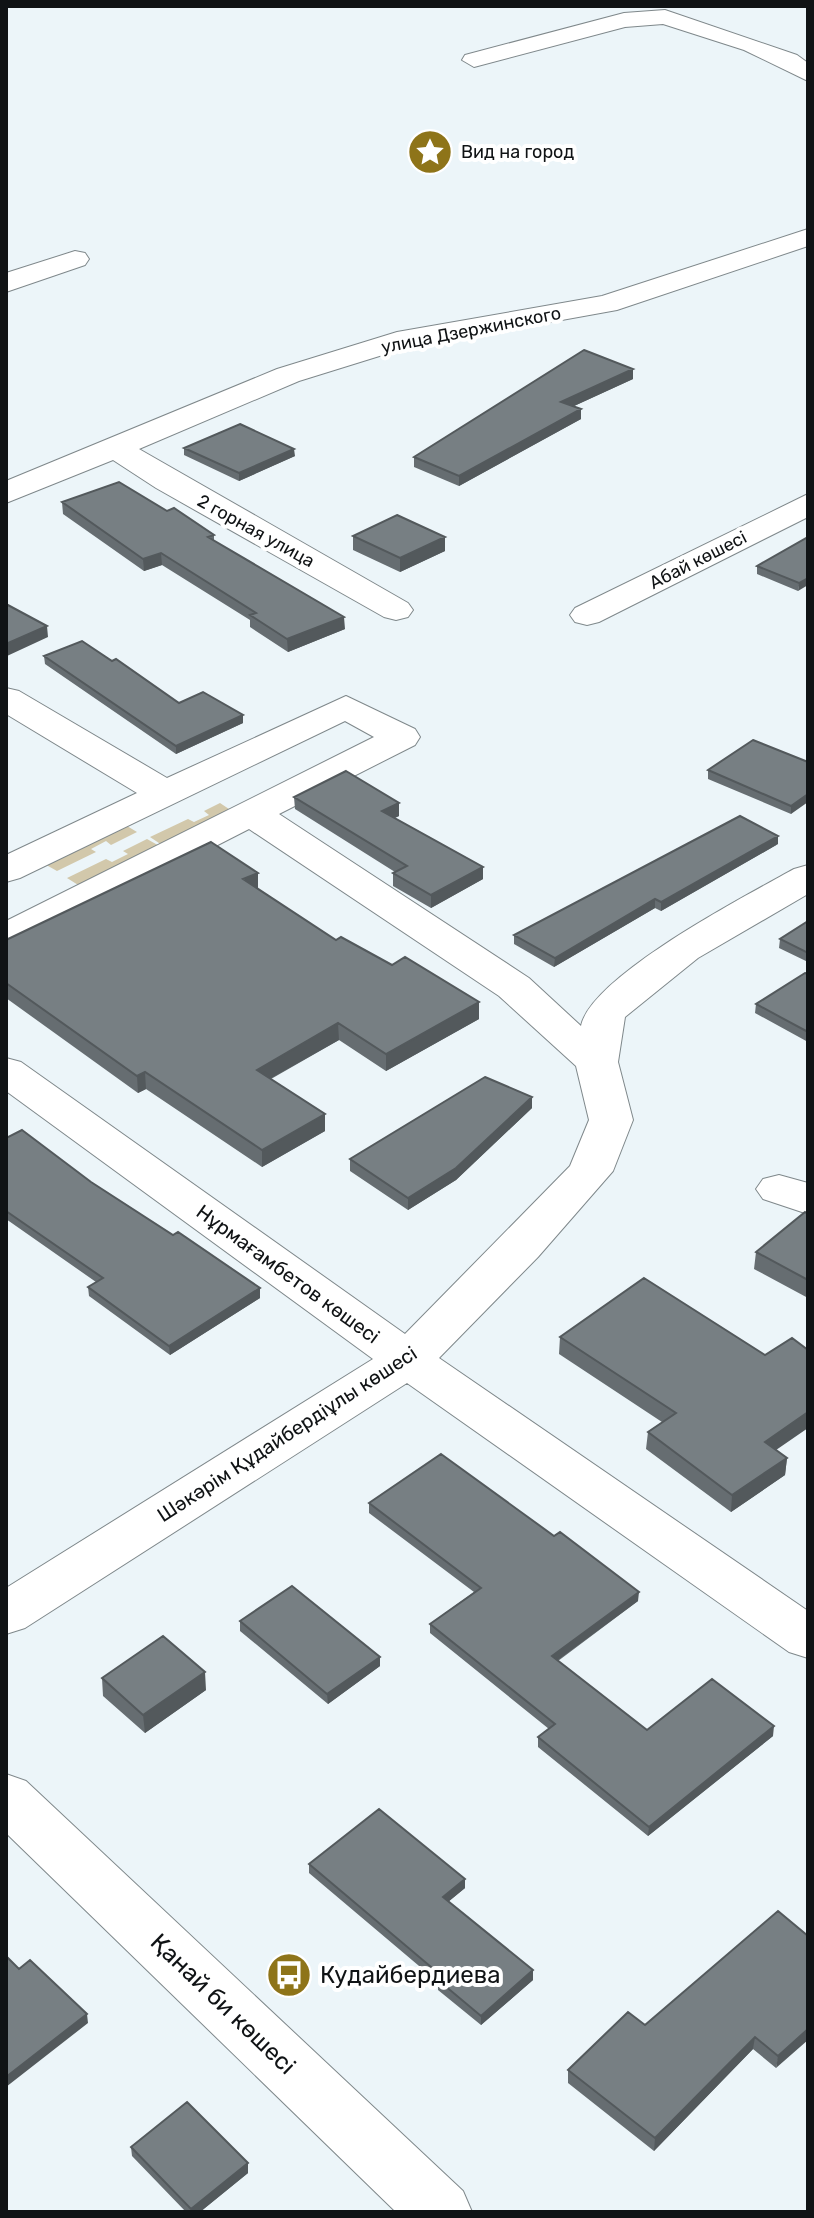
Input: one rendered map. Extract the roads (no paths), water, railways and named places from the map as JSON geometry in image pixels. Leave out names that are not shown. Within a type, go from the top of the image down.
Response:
[{"type":"street","points":[[474,60],[624,20],[665,17],[687,22],[788,60],[808,74]]},
{"type":"street","name":"улица Дзержинского","points":[[6,493],[118,449],[152,429],[288,375],[383,346],[607,304],[808,237]]},
{"type":"street","points":[[6,283],[75,259]]},
{"type":"street","name":"2 горная улица","points":[[118,449],[167,481],[396,610]]},
{"type":"street","name":"Абай көшесі","points":[[587,615],[808,504]]},
{"type":"street","points":[[6,699],[166,794]]},
{"type":"street","points":[[6,870],[346,707],[402,737],[6,937]]},
{"type":"street","points":[[251,813],[514,987],[596,1062]]},
{"type":"street","name":"Шәкәрім Құдайбердіұлы көшесі","points":[[6,1614],[408,1360],[522,1246],[590,1171],[611,1120],[596,1062],[605,1012],[684,949],[808,877]]},
{"type":"street","name":"Нұрмағамбетов көшесі","points":[[6,1071],[408,1360],[808,1638]]},
{"type":"street","name":"Қанай би көшесі","points":[[6,1797],[440,2212]]},
{"type":"place","name":"Вид на город","points":[[430,152]]},
{"type":"place","name":"Кудайбердиева","points":[[289,1975]]}]
